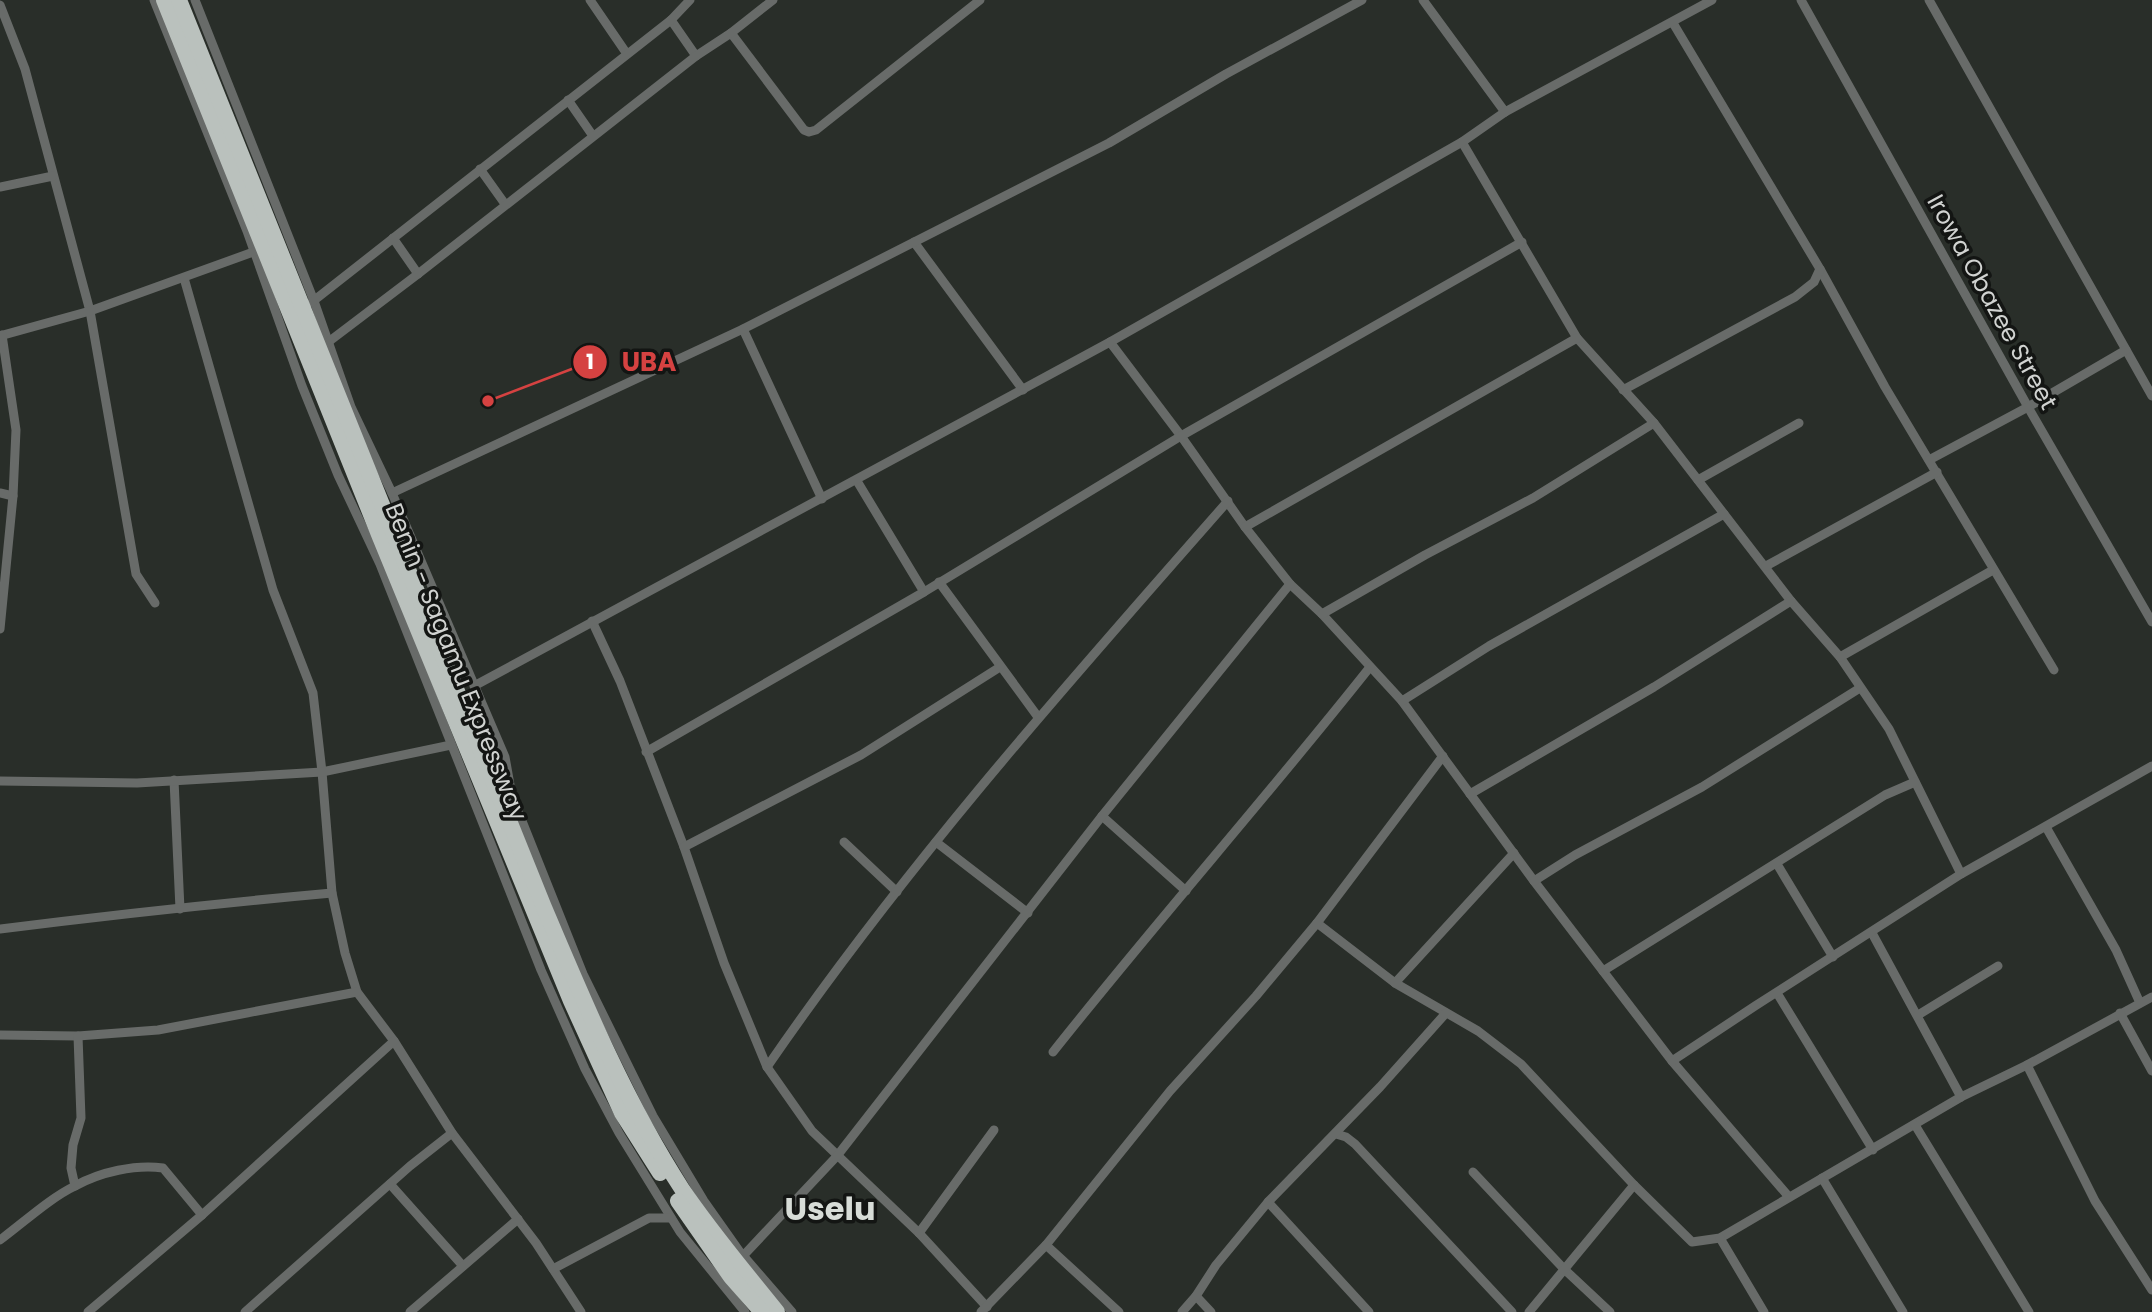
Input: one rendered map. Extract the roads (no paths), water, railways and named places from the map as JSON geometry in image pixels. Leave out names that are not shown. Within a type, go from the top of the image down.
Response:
[{"type":"highway","name":"Benin - Sagamu Expressway","points":[[164,0],[259,250],[505,861],[622,1113],[731,1277],[762,1312]]},
{"type":"highway","points":[[179,0],[309,304],[543,905],[602,1042],[658,1150],[683,1190],[777,1312]]},
{"type":"street","points":[[154,0],[259,250],[302,387],[338,475],[398,607],[451,745],[505,861],[541,970],[585,1069],[619,1133],[671,1218],[745,1312]]},
{"type":"street","points":[[195,0],[309,304],[671,20],[690,0]]},
{"type":"street","points":[[590,0],[627,54]]},
{"type":"street","points":[[773,0],[696,56],[324,345],[392,493],[505,757],[512,796],[583,974],[653,1116],[704,1201],[743,1256],[792,1312]]},
{"type":"street","points":[[731,33],[804,130],[809,132],[816,130],[980,0]]},
{"type":"street","points":[[392,493],[743,329],[1109,143],[1226,74],[1362,0]]},
{"type":"street","points":[[1423,0],[1505,112]]},
{"type":"street","points":[[474,686],[1110,342],[1462,142],[1505,112],[1712,0]]},
{"type":"street","name":"Irowa Obazee Street","points":[[1801,0],[2028,407],[2152,622]]},
{"type":"street","points":[[1929,0],[2152,396]]},
{"type":"street","points":[[0,5],[3,23],[25,69],[90,311],[136,574],[155,603]]},
{"type":"street","points":[[671,20],[696,56]]},
{"type":"street","points":[[1673,23],[2054,670]]},
{"type":"street","points":[[568,100],[593,136]]},
{"type":"street","points":[[1462,142],[1577,338],[1654,424],[1791,601],[1840,657],[1904,755],[1961,874]]},
{"type":"street","points":[[480,170],[505,204]]},
{"type":"street","points":[[0,187],[53,176]]},
{"type":"street","points":[[393,239],[418,274]]},
{"type":"street","points":[[914,242],[1023,390]]},
{"type":"street","points":[[646,752],[923,592],[1181,436],[1522,243]]},
{"type":"street","points":[[0,629],[13,496],[16,430],[1,336],[90,311],[259,250]]},
{"type":"street","points":[[1623,390],[1761,317],[1795,297],[1822,273]]},
{"type":"street","points":[[184,278],[273,590],[313,693],[332,893],[345,953],[358,992],[394,1041],[452,1133],[518,1219],[581,1312]]},
{"type":"street","points":[[743,329],[822,499]]},
{"type":"street","points":[[1245,527],[1577,338]]},
{"type":"street","points":[[1110,342],[1290,584],[1322,614],[1402,701],[1534,881],[1672,1061],[1789,1197]]},
{"type":"street","points":[[1929,460],[2126,350]]},
{"type":"street","points":[[1698,480],[1799,423]]},
{"type":"street","points":[[1322,614],[1533,498],[1654,424]]},
{"type":"street","points":[[1766,566],[1937,472]]},
{"type":"street","points":[[857,481],[923,592]]},
{"type":"street","points":[[0,493],[13,496]]},
{"type":"street","points":[[767,1067],[936,842],[1038,718],[1228,502]]},
{"type":"street","points":[[1402,701],[1489,646],[1724,514]]},
{"type":"street","points":[[1840,657],[1993,570]]},
{"type":"street","points":[[939,582],[1038,718]]},
{"type":"street","points":[[743,1256],[837,1156],[1102,816],[1290,584]]},
{"type":"street","points":[[1469,794],[1654,687],[1791,601]]},
{"type":"street","points":[[592,621],[620,681],[684,847],[724,963],[767,1067],[812,1131],[919,1233],[984,1310],[1046,1245],[1170,1091],[1256,996],[1317,923],[1443,756]]},
{"type":"street","points":[[684,847],[861,755],[1000,667]]},
{"type":"street","points":[[1053,1052],[1121,966],[1370,667]]},
{"type":"street","points":[[1534,881],[1576,855],[1702,787],[1860,688]]},
{"type":"street","points":[[0,781],[137,783],[322,772],[451,745]]},
{"type":"street","points":[[1672,1061],[1961,874],[2152,766]]},
{"type":"street","points":[[174,780],[180,909]]},
{"type":"street","points":[[1603,971],[1885,795],[1915,782]]},
{"type":"street","points":[[1102,816],[1186,891]]},
{"type":"street","points":[[2046,827],[2116,950],[2140,1003]]},
{"type":"street","points":[[844,842],[897,892]]},
{"type":"street","points":[[936,842],[1028,913]]},
{"type":"street","points":[[1395,983],[1514,853]]},
{"type":"street","points":[[1777,864],[1833,957]]},
{"type":"street","points":[[0,929],[148,910],[332,893]]},
{"type":"street","points":[[1317,923],[1395,983],[1478,1031],[1521,1064],[1634,1185],[1692,1242],[1720,1238],[1961,1097],[2027,1065],[2152,997]]},
{"type":"street","points":[[1872,933],[1961,1097]]},
{"type":"street","points":[[1917,1015],[1998,966]]},
{"type":"street","points":[[0,1035],[78,1036],[158,1030],[358,992]]},
{"type":"street","points":[[1777,993],[1873,1150]]},
{"type":"street","points":[[1182,1312],[1216,1265],[1268,1202],[1336,1133],[1446,1013]]},
{"type":"street","points":[[2120,1013],[2152,1071]]},
{"type":"street","points":[[75,1185],[71,1167],[73,1145],[82,1118],[78,1036]]},
{"type":"street","points":[[88,1312],[202,1215],[394,1041]]},
{"type":"street","points":[[2027,1065],[2095,1201],[2152,1290]]},
{"type":"street","points":[[1915,1125],[2029,1312]]},
{"type":"street","points":[[919,1233],[994,1130]]},
{"type":"street","points":[[245,1312],[452,1133]]},
{"type":"street","points":[[1336,1133],[1354,1144],[1512,1312]]},
{"type":"street","points":[[0,1240],[75,1185],[119,1170],[145,1165],[163,1168],[202,1215]]},
{"type":"street","points":[[1473,1172],[1564,1269],[1610,1312]]},
{"type":"street","points":[[1822,1178],[1903,1312]]},
{"type":"street","points":[[390,1184],[463,1266]]},
{"type":"street","points":[[1529,1312],[1634,1185]]},
{"type":"street","points":[[1268,1202],[1369,1312]]},
{"type":"street","points":[[552,1269],[649,1218],[671,1218]]},
{"type":"street","points":[[411,1312],[518,1219]]},
{"type":"street","points":[[1720,1238],[1764,1312]]},
{"type":"street","points":[[1046,1245],[1119,1312]]},
{"type":"street","points":[[1196,1296],[1211,1312]]},
{"type":"place","name":"UBA","points":[[488,401]]},
{"type":"district","name":"Uselu","points":[[830,1209]]}]
